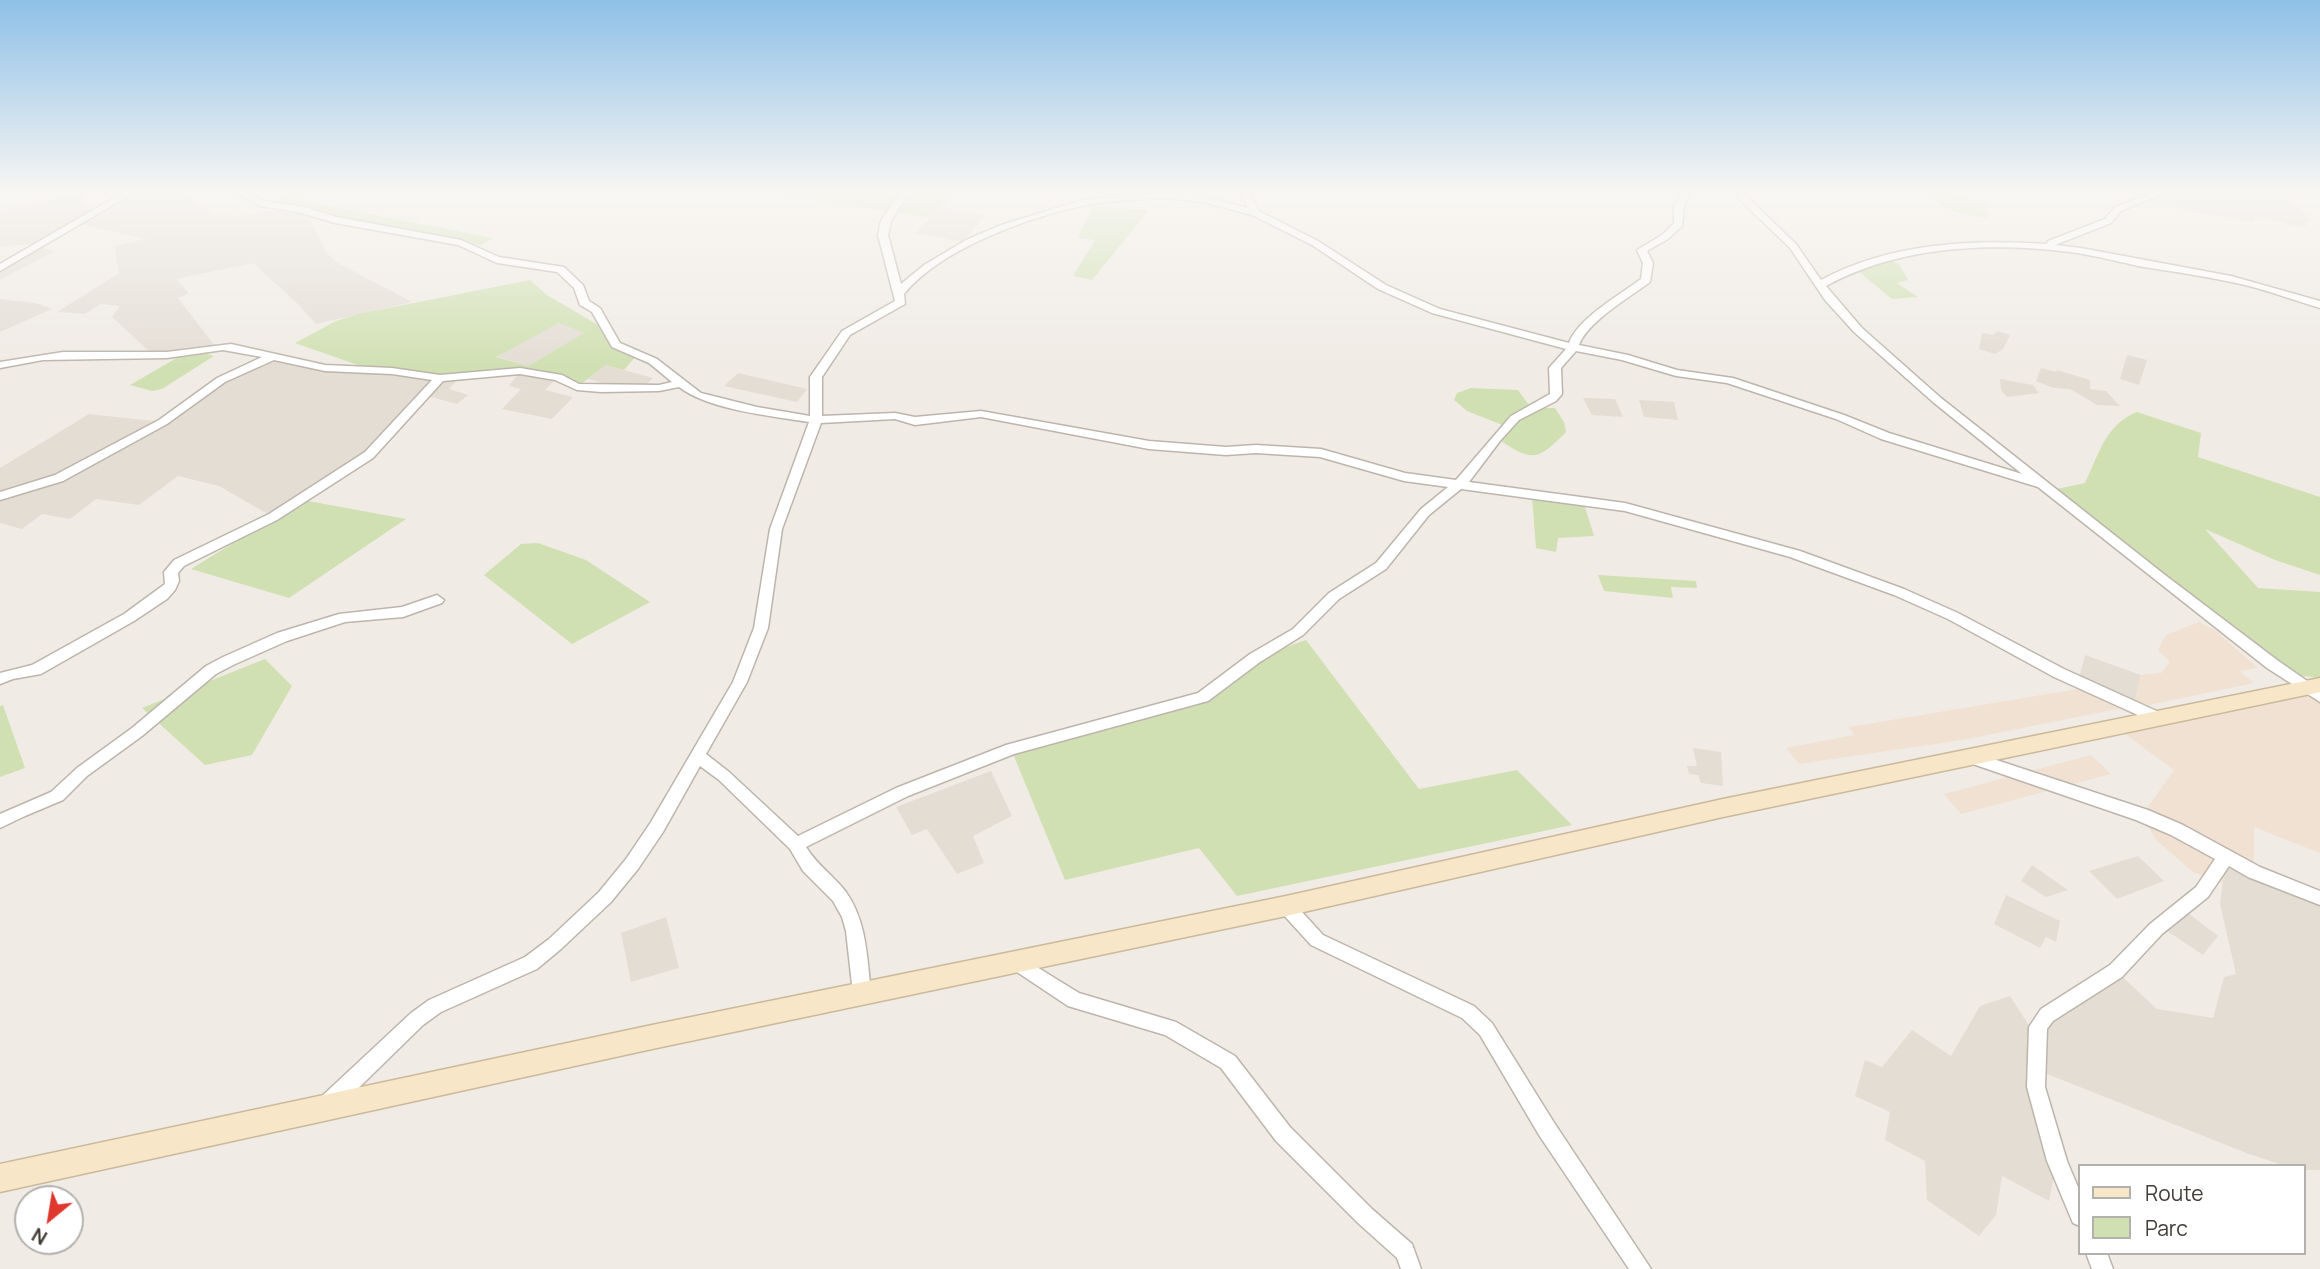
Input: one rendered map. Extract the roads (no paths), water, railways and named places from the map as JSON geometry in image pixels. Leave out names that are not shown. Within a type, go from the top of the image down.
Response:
[{"type":"street","points":[[0,268],[29,251]]},
{"type":"street","points":[[478,251],[497,260],[560,269],[579,287],[584,303],[596,310],[616,345],[653,361],[697,395],[757,410],[816,420],[883,416],[915,421],[956,415],[986,415],[1149,445],[1226,451],[1256,449],[1321,453],[1391,474],[1625,507],[1795,554],[1899,592],[1953,615],[2059,673],[2156,717]]},
{"type":"street","points":[[324,1108],[417,1019],[435,1006],[531,963],[582,922],[632,864],[657,827],[740,682],[761,628],[776,529],[816,420],[816,377],[846,334],[901,302],[888,251]]},
{"type":"street","points":[[900,292],[910,280],[954,251]]},
{"type":"street","points":[[1327,251],[1366,278],[1436,311],[1573,347],[1624,356],[1676,373],[1729,380],[1840,417],[1885,436],[2040,484]]},
{"type":"street","points":[[796,844],[902,792],[1011,749],[1203,697],[1255,658],[1298,632],[1334,596],[1381,566],[1425,512],[1459,485],[1515,418],[1545,403],[1556,394],[1555,368],[1573,347],[1577,335],[1646,280],[1648,263],[1643,251]]},
{"type":"street","points":[[1796,251],[1819,285],[1858,330],[1955,416],[2040,484],[2315,690]]},
{"type":"street","points":[[1819,285],[1864,262],[1924,251]]},
{"type":"street","points":[[2081,251],[2209,274],[2262,286],[2320,305]]},
{"type":"street","points":[[0,365],[77,353],[173,355],[215,346],[325,368],[392,371],[440,378],[520,371],[558,377],[577,387],[601,389],[659,388],[681,383]]},
{"type":"street","points":[[0,496],[59,478],[163,422],[221,380],[274,356]]},
{"type":"street","points":[[0,679],[9,673],[22,674],[36,670],[128,618],[170,589],[173,580],[171,572],[179,563],[273,517],[369,455],[440,378]]},
{"type":"street","points":[[0,822],[19,811],[57,796],[82,772],[137,732],[211,670],[228,661],[282,637],[344,617],[403,612],[437,600]]},
{"type":"street","points":[[0,1178],[862,993],[1286,906],[1709,811],[2156,717],[2315,690]]},
{"type":"street","points":[[698,756],[724,776],[796,844],[809,866],[839,896],[850,915],[855,931],[862,993]]},
{"type":"street","points":[[1969,757],[2142,815],[2178,830],[2254,872],[2320,898]]},
{"type":"street","points":[[2078,1211],[2057,1161],[2036,1087],[2038,1027],[2047,1015],[2116,971],[2156,929],[2202,892],[2226,857]]},
{"type":"street","points":[[1286,906],[1317,940],[1468,1012],[1486,1029],[1553,1139],[1641,1269]]},
{"type":"street","points":[[1014,961],[1074,1000],[1170,1028],[1228,1062],[1283,1134],[1365,1216],[1405,1251],[1411,1269]]}]
